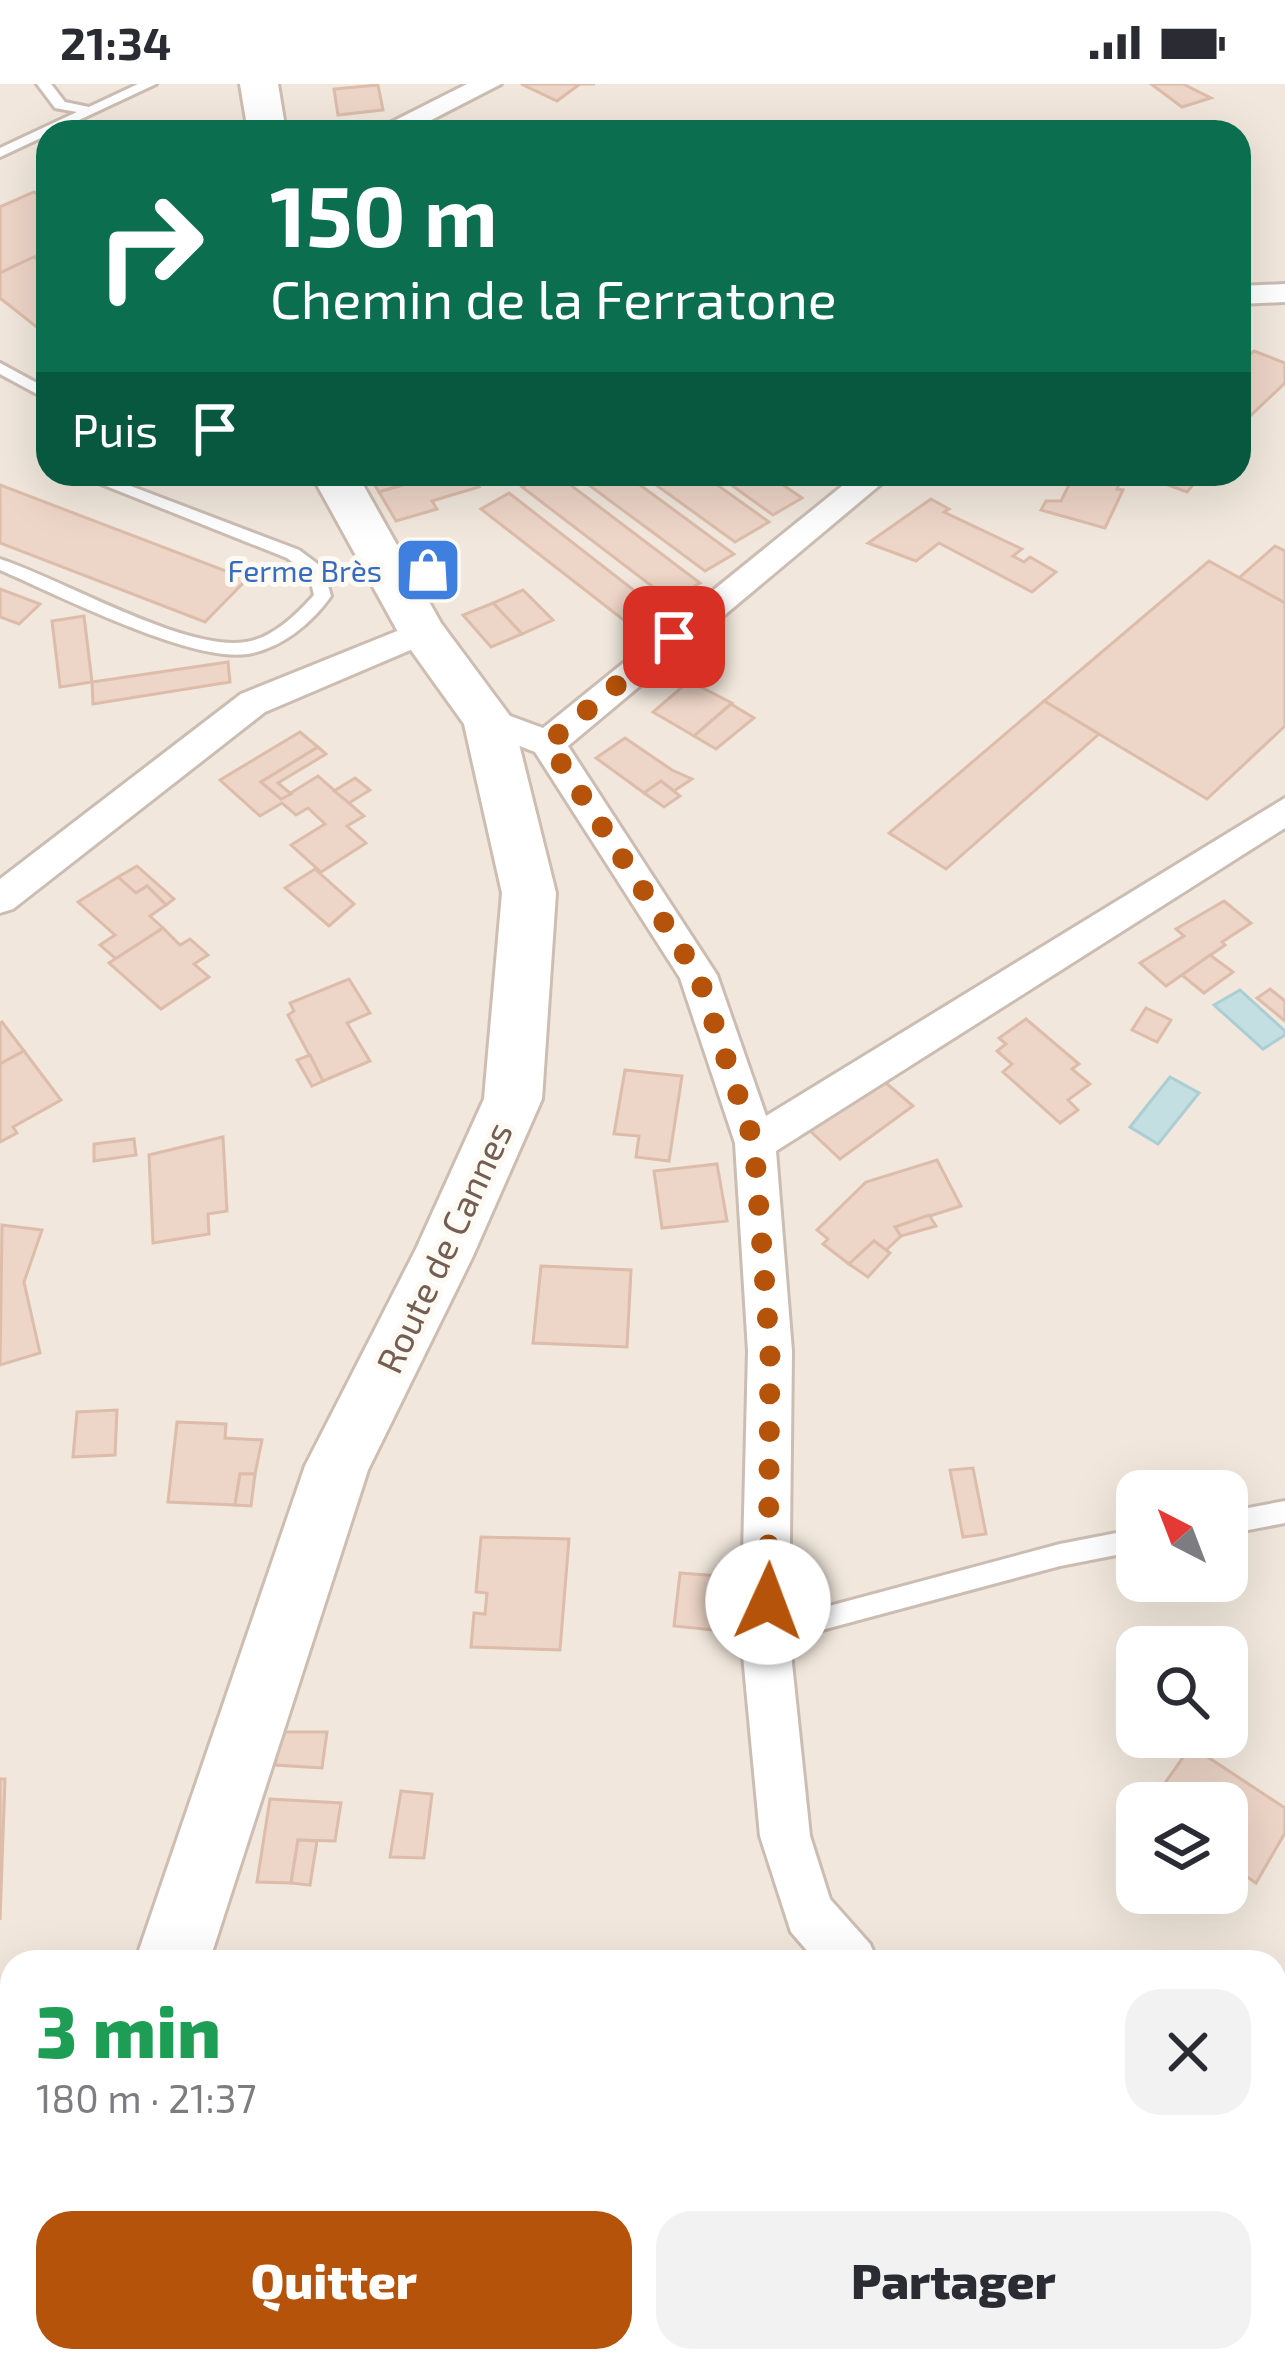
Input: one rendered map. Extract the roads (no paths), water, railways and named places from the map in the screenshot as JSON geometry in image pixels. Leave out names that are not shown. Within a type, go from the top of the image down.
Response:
[{"type":"main road","points":[[259,84],[265,120]]},
{"type":"main road","name":"Route de Cannes","points":[[176,1950],[337,1466],[442,1258],[513,1099],[530,893],[488,720],[430,642],[334,486]]},
{"type":"street","points":[[412,120],[488,84]]},
{"type":"street","points":[[1251,294],[1285,293]]},
{"type":"street","points":[[548,743],[862,486]]},
{"type":"street","points":[[0,899],[253,703],[296,684],[411,665],[430,642]]},
{"type":"street","points":[[488,720],[548,743],[698,975],[754,1143],[770,1352],[765,1634],[785,1836],[809,1914],[841,1950]]},
{"type":"street","points":[[754,1143],[1285,811]]},
{"type":"lane","points":[[44,84],[60,105],[89,111]]},
{"type":"lane","points":[[70,120],[149,84]]},
{"type":"lane","points":[[0,153],[36,136]]},
{"type":"lane","points":[[0,368],[36,388]]},
{"type":"lane","points":[[0,564],[204,646],[243,650],[278,636],[323,596],[316,572],[293,554],[115,486]]},
{"type":"lane","points":[[1248,1519],[1285,1512]]},
{"type":"lane","points":[[765,1634],[1116,1544]]},
{"type":"water","points":[[1240,990],[1285,1035],[1263,1049],[1214,1005]]},
{"type":"water","points":[[1170,1077],[1199,1093],[1158,1144],[1130,1127]]},
{"type":"place","name":"Ferme Brès","points":[[428,570]]}]
